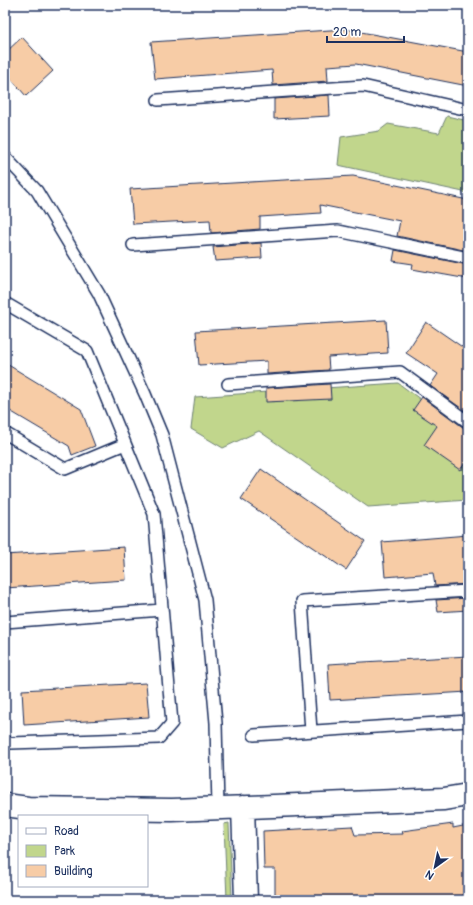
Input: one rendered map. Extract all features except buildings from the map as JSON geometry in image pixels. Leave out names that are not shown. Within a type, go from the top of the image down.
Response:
[{"type":"street","points":[[5,805],[28,808],[172,810],[444,799],[468,795]]},
{"type":"street","points":[[243,807],[246,900]]},
{"type":"lane","points":[[158,100],[364,86],[468,110]]},
{"type":"lane","points":[[5,156],[38,191],[99,294],[162,435],[205,600],[216,724],[218,808]]},
{"type":"lane","points":[[133,245],[338,231],[468,258]]},
{"type":"lane","points":[[5,303],[87,351],[154,514],[172,723],[159,738],[5,742]]},
{"type":"lane","points":[[228,384],[400,372],[468,422]]},
{"type":"lane","points":[[5,433],[65,469],[125,444]]},
{"type":"lane","points":[[311,731],[302,601],[468,591]]},
{"type":"lane","points":[[5,622],[162,610]]},
{"type":"lane","points":[[254,735],[468,721]]},
{"type":"green space","points":[[447,116],[468,121],[468,193],[338,165],[341,137],[379,131],[388,124],[439,133]]},
{"type":"green space","points":[[398,383],[468,434],[468,500],[368,507],[259,431],[223,448],[191,429],[195,397]]},
{"type":"green space","points":[[229,823],[232,900],[227,900],[224,824]]}]
